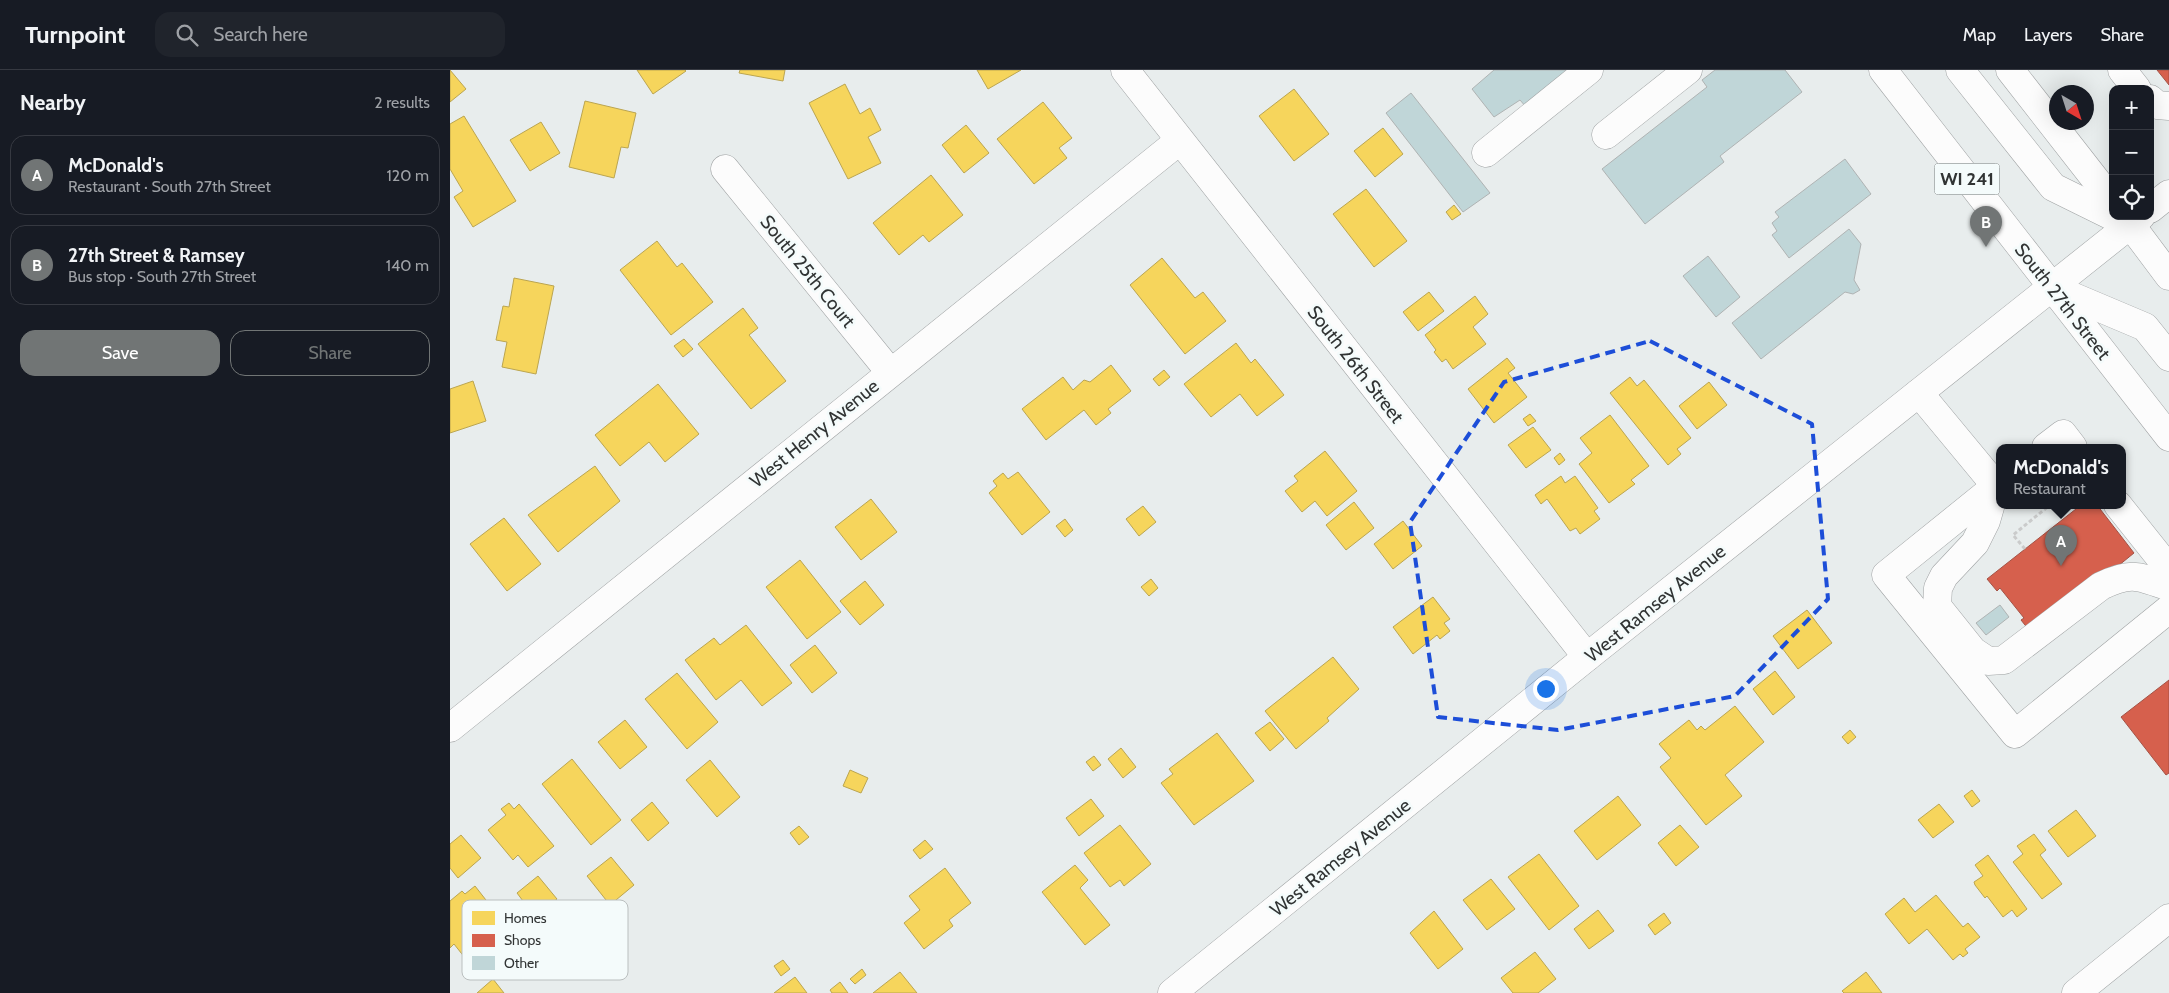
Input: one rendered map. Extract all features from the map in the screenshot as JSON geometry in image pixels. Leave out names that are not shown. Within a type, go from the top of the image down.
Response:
[{"type":"street","name":"South 26th Street","points":[[1125,70],[1587,657]]},
{"type":"street","points":[[1486,153],[1589,70]]},
{"type":"street","points":[[1606,135],[1688,70]]},
{"type":"street","name":"South 27th Street","points":[[1883,70],[2169,437]]},
{"type":"street","points":[[1960,70],[2053,187],[2109,207]]},
{"type":"street","points":[[2010,70],[2109,197]]},
{"type":"street","points":[[2122,70],[2134,85]]},
{"type":"street","points":[[2154,102],[2169,106]]},
{"type":"street","name":"West Henry Avenue","points":[[450,728],[1179,141]]},
{"type":"street","name":"South 25th Court","points":[[725,170],[890,372]]},
{"type":"street","name":"West Ramsey Avenue","points":[[2154,204],[2169,194]]},
{"type":"street","name":"West Ramsey Avenue","points":[[1172,993],[1587,657],[2052,288],[2132,220]]},
{"type":"street","points":[[2138,220],[2169,276]]},
{"type":"street","points":[[2052,288],[2145,327],[2169,357]]},
{"type":"street","points":[[1919,393],[1996,483]]},
{"type":"street","points":[[2050,444],[2063,434],[2071,444]]},
{"type":"street","points":[[1996,487],[1886,575],[2015,734],[2169,609]]},
{"type":"street","points":[[1996,491],[1975,544],[1944,576],[1938,588],[1937,606],[1973,651],[1988,661],[2004,660],[2101,586],[2119,577],[2138,576],[2169,587]]},
{"type":"street","points":[[2121,509],[2169,569]]},
{"type":"street","points":[[2076,993],[2169,918]]},
{"type":"path","points":[[2025,549],[2013,534],[2045,509]]},
{"type":"highlighted area","points":[[1650,341],[1812,424],[1828,599],[1735,696],[1558,730],[1438,717],[1410,522],[1504,382]]},
{"type":"building: Homes","points":[[450,70],[466,89],[450,102]]},
{"type":"building: Homes","points":[[637,70],[685,70],[686,71],[653,94]]},
{"type":"building: Homes","points":[[740,70],[785,70],[783,81],[739,73]]},
{"type":"building: Homes","points":[[977,70],[1021,70],[988,89]]},
{"type":"building: Homes","points":[[845,84],[860,114],[870,108],[881,130],[868,137],[881,163],[848,179],[809,103]]},
{"type":"building: Homes","points":[[1294,89],[1329,134],[1294,161],[1259,116]]},
{"type":"building: Homes","points":[[585,101],[636,113],[628,148],[621,147],[614,178],[569,167]]},
{"type":"building: Homes","points":[[1043,102],[1072,138],[1059,148],[1067,158],[1034,184],[997,139]]},
{"type":"building: Homes","points":[[464,116],[516,201],[473,227],[454,197],[463,191],[450,169],[450,124]]},
{"type":"building: Homes","points":[[541,122],[560,153],[530,171],[510,140]]},
{"type":"building: Homes","points":[[966,125],[989,153],[964,173],[942,145]]},
{"type":"building: Homes","points":[[1383,128],[1403,154],[1375,177],[1354,151]]},
{"type":"building: Homes","points":[[931,175],[963,215],[929,242],[923,235],[899,255],[873,223]]},
{"type":"building: Homes","points":[[1366,189],[1407,241],[1374,267],[1333,214]]},
{"type":"building: Homes","points":[[1454,205],[1461,214],[1452,220],[1446,212]]},
{"type":"building: Homes","points":[[657,241],[677,267],[682,263],[713,302],[671,335],[620,270]]},
{"type":"building: Homes","points":[[1162,258],[1195,298],[1203,292],[1226,321],[1185,354],[1130,285]]},
{"type":"building: Homes","points":[[514,278],[554,286],[536,374],[502,367],[507,342],[496,340],[503,306],[509,307]]},
{"type":"building: Homes","points":[[1429,292],[1444,311],[1418,331],[1403,312]]},
{"type":"building: Homes","points":[[1475,296],[1488,314],[1473,327],[1486,344],[1453,369],[1446,359],[1442,362],[1425,335]]},
{"type":"building: Homes","points":[[743,308],[758,328],[749,335],[786,381],[751,409],[698,344]]},
{"type":"building: Homes","points":[[684,339],[693,349],[683,357],[674,346]]},
{"type":"building: Homes","points":[[1236,343],[1251,363],[1255,359],[1284,395],[1257,416],[1240,394],[1211,417],[1184,384]]},
{"type":"building: Homes","points":[[1507,358],[1515,368],[1508,373],[1527,397],[1494,423],[1468,389]]},
{"type":"building: Homes","points":[[1111,365],[1131,391],[1108,409],[1111,413],[1096,425],[1084,410],[1046,440],[1022,409],[1063,377],[1073,390],[1084,380],[1090,382]]},
{"type":"building: Homes","points":[[1164,370],[1170,377],[1159,386],[1153,379]]},
{"type":"building: Homes","points":[[1630,377],[1637,386],[1644,380],[1691,438],[1677,449],[1681,454],[1668,465],[1610,393]]},
{"type":"building: Homes","points":[[473,381],[486,421],[450,433],[450,389]]},
{"type":"building: Homes","points":[[1709,382],[1727,405],[1697,429],[1679,406]]},
{"type":"building: Homes","points":[[658,384],[699,434],[665,462],[649,442],[620,466],[595,435]]},
{"type":"building: Homes","points":[[1530,414],[1536,421],[1528,426],[1523,419]]},
{"type":"building: Homes","points":[[1610,415],[1649,466],[1631,480],[1635,484],[1609,503],[1579,464],[1592,453],[1580,438]]},
{"type":"building: Homes","points":[[1533,427],[1551,450],[1526,468],[1508,445]]},
{"type":"building: Homes","points":[[1325,451],[1357,491],[1327,516],[1315,501],[1302,512],[1285,491],[1298,481],[1294,476]]},
{"type":"building: Homes","points":[[1560,453],[1565,460],[1559,465],[1554,458]]},
{"type":"building: Homes","points":[[595,466],[620,501],[558,552],[528,515]]},
{"type":"building: Homes","points":[[1018,472],[1050,512],[1022,535],[989,493],[997,486],[993,481],[1003,473],[1008,479]]},
{"type":"building: Homes","points":[[1561,476],[1565,483],[1575,476],[1598,508],[1594,511],[1600,519],[1580,534],[1576,528],[1570,531],[1547,499],[1541,504],[1535,495]]},
{"type":"building: Homes","points":[[871,499],[897,532],[861,560],[835,527]]},
{"type":"building: Homes","points":[[1354,502],[1374,528],[1346,550],[1326,525]]},
{"type":"building: Homes","points":[[1143,506],[1156,522],[1139,536],[1126,519]]},
{"type":"building: Homes","points":[[504,518],[541,564],[507,591],[470,544]]},
{"type":"building: Homes","points":[[1065,519],[1073,530],[1065,537],[1056,526]]},
{"type":"building: Homes","points":[[1403,521],[1422,546],[1393,569],[1374,544]]},
{"type":"building: Homes","points":[[800,560],[841,612],[807,639],[766,587]]},
{"type":"building: Homes","points":[[1151,579],[1158,588],[1149,596],[1141,587]]},
{"type":"building: Homes","points":[[865,581],[884,605],[860,625],[840,601]]},
{"type":"building: Homes","points":[[1433,597],[1450,619],[1444,623],[1450,631],[1440,639],[1437,635],[1413,654],[1393,627]]},
{"type":"building: Homes","points":[[1807,610],[1832,643],[1798,669],[1773,636]]},
{"type":"building: Homes","points":[[746,625],[792,683],[762,706],[741,680],[716,700],[685,660],[714,638],[720,645]]},
{"type":"building: Homes","points":[[815,645],[837,673],[812,693],[790,665]]},
{"type":"building: Homes","points":[[1333,657],[1359,689],[1327,718],[1329,721],[1296,749],[1265,711]]},
{"type":"building: Homes","points":[[1775,671],[1795,697],[1773,715],[1753,689]]},
{"type":"building: Homes","points":[[677,673],[718,722],[687,749],[645,699]]},
{"type":"building: Homes","points":[[1735,706],[1764,742],[1725,775],[1742,796],[1706,825],[1660,767],[1671,758],[1659,744],[1689,720],[1697,730],[1701,726],[1705,730]]},
{"type":"building: Homes","points":[[625,720],[647,747],[620,769],[598,742]]},
{"type":"building: Homes","points":[[1270,722],[1284,739],[1270,751],[1255,733]]},
{"type":"building: Homes","points":[[1850,730],[1856,737],[1848,744],[1842,737]]},
{"type":"building: Homes","points":[[1217,733],[1254,781],[1194,825],[1161,783],[1173,774],[1169,769]]},
{"type":"building: Homes","points":[[1121,748],[1136,767],[1123,778],[1108,759]]},
{"type":"building: Homes","points":[[1094,756],[1101,765],[1093,771],[1086,762]]},
{"type":"building: Homes","points":[[572,759],[621,820],[591,845],[542,784]]},
{"type":"building: Homes","points":[[710,760],[740,797],[717,817],[686,780]]},
{"type":"building: Homes","points":[[850,770],[868,778],[861,793],[843,786]]},
{"type":"building: Homes","points":[[1972,790],[1980,801],[1972,807],[1964,796]]},
{"type":"building: Homes","points":[[1618,796],[1641,825],[1597,860],[1574,831]]},
{"type":"building: Homes","points":[[1091,799],[1104,816],[1079,836],[1066,818]]},
{"type":"building: Homes","points":[[652,802],[669,823],[648,841],[631,820]]},
{"type":"building: Homes","points":[[509,803],[514,809],[519,804],[554,846],[528,867],[518,855],[513,860],[488,830],[506,815],[501,809]]},
{"type":"building: Homes","points":[[1939,804],[1954,822],[1933,838],[1918,820]]},
{"type":"building: Homes","points":[[2076,810],[2096,836],[2068,857],[2048,831]]},
{"type":"building: Homes","points":[[1120,825],[1151,864],[1124,886],[1120,880],[1110,887],[1084,853]]},
{"type":"building: Homes","points":[[1680,825],[1699,847],[1676,866],[1658,843]]},
{"type":"building: Homes","points":[[799,826],[809,837],[799,845],[790,833]]},
{"type":"building: Homes","points":[[2034,834],[2046,850],[2040,855],[2062,884],[2042,899],[2013,862],[2023,854],[2017,846]]},
{"type":"building: Homes","points":[[461,835],[481,858],[458,878],[450,868],[450,844]]},
{"type":"building: Homes","points":[[925,840],[933,849],[920,859],[913,850]]},
{"type":"building: Homes","points":[[1539,854],[1579,906],[1549,930],[1508,877]]},
{"type":"building: Homes","points":[[1988,855],[2027,909],[2017,917],[2012,910],[2003,917],[1987,896],[1985,898],[1975,885],[1974,882],[1983,876],[1975,865]]},
{"type":"building: Homes","points":[[611,857],[634,885],[616,900],[606,900],[587,876]]},
{"type":"building: Homes","points":[[1075,865],[1088,880],[1080,888],[1110,925],[1085,945],[1042,892]]},
{"type":"building: Homes","points":[[945,868],[971,903],[949,920],[953,926],[924,949],[904,923],[920,910],[909,896]]},
{"type":"building: Homes","points":[[538,876],[557,899],[522,900],[517,893]]},
{"type":"building: Homes","points":[[1491,879],[1515,909],[1487,930],[1463,900]]},
{"type":"building: Homes","points":[[475,886],[486,900],[462,900],[462,954],[454,944],[450,948],[450,901],[462,891],[465,894]]},
{"type":"building: Homes","points":[[1936,895],[1963,927],[1968,923],[1980,937],[1965,949],[1968,953],[1963,957],[1960,954],[1953,960],[1927,929],[1909,944],[1885,914],[1904,898],[1915,912]]},
{"type":"building: Homes","points":[[1598,910],[1614,931],[1589,949],[1574,929]]},
{"type":"building: Homes","points":[[1434,911],[1463,949],[1438,969],[1410,933]]},
{"type":"building: Homes","points":[[1664,913],[1671,923],[1655,935],[1648,925]]},
{"type":"building: Homes","points":[[1535,952],[1556,979],[1538,993],[1513,993],[1501,978]]},
{"type":"building: Homes","points":[[783,960],[790,969],[781,976],[774,966]]},
{"type":"building: Homes","points":[[862,969],[866,975],[855,984],[850,979]]},
{"type":"building: Homes","points":[[900,972],[917,993],[873,993]]},
{"type":"building: Homes","points":[[1866,972],[1882,993],[1844,993],[1842,991]]},
{"type":"building: Homes","points":[[795,977],[807,993],[774,993]]},
{"type":"building: Homes","points":[[494,980],[504,993],[477,993]]},
{"type":"building: Homes","points":[[840,982],[848,993],[832,993],[830,990]]},
{"type":"building: Shops","points":[[2157,70],[2169,70],[2169,85]]},
{"type":"building: Shops","points":[[2076,509],[2100,509],[2134,553],[2033,635],[2021,620],[2024,618],[2000,588],[1997,591],[1987,579]]},
{"type":"building: Shops","points":[[2169,680],[2169,773],[2166,775],[2121,717]]},
{"type":"building: Other","points":[[1494,70],[1571,70],[1526,107],[1520,100],[1494,117],[1472,89]]},
{"type":"building: Other","points":[[1715,70],[1785,70],[1802,92],[1720,156],[1724,162],[1645,224],[1602,169],[1707,87],[1702,80]]},
{"type":"building: Other","points":[[1411,93],[1490,193],[1463,212],[1386,113]]},
{"type":"building: Other","points":[[1845,159],[1871,194],[1789,258],[1772,235],[1777,231],[1772,223],[1779,217],[1775,212]]},
{"type":"building: Other","points":[[1849,229],[1861,244],[1854,280],[1860,290],[1853,294],[1845,292],[1761,359],[1732,323]]},
{"type":"building: Other","points":[[1708,256],[1740,297],[1716,317],[1683,276]]},
{"type":"building: Other","points":[[2000,605],[2009,617],[1986,635],[1976,623]]},
{"type":"place","name":"27th Street & Ramsey","points":[[1986,247]]},
{"type":"place","name":"McDonald's","points":[[2061,566]]}]
